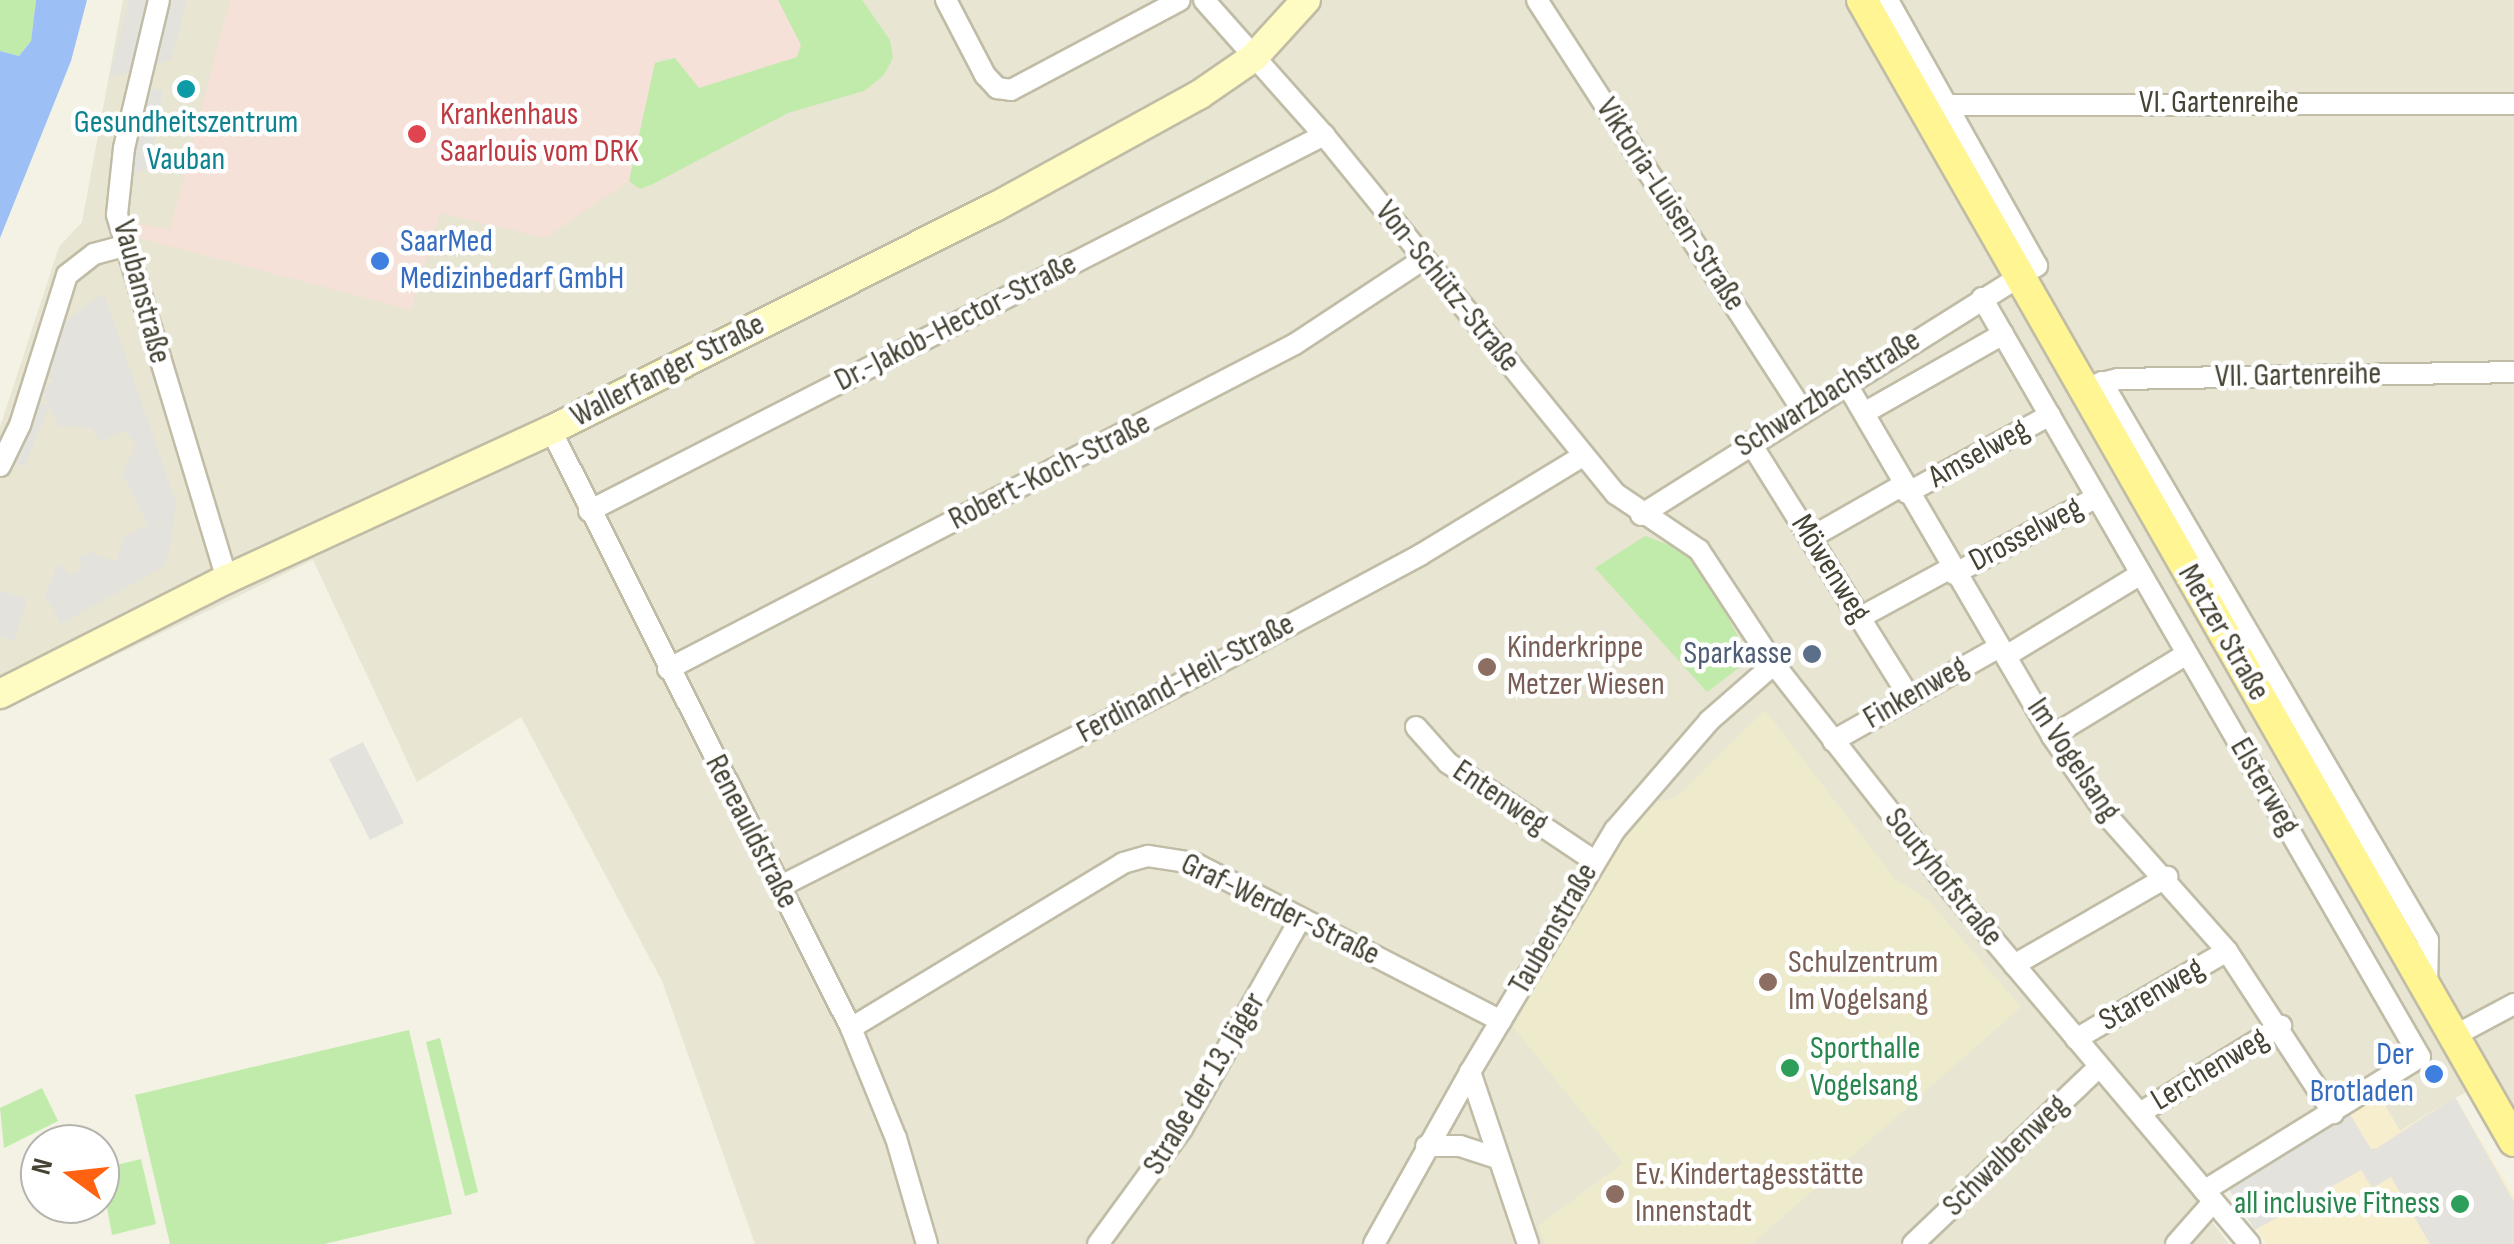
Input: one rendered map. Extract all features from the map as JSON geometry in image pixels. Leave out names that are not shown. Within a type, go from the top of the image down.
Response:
[{"type":"main road","name":"Wallerfanger Straße","points":[[0,694],[227,580],[551,430],[995,207],[1199,95],[1254,56],[1306,0]]},
{"type":"main road","name":"Metzer Straße","points":[[1862,0],[1936,106],[2017,278],[2093,385],[2513,1139]]},
{"type":"street","name":"Vaubanstraße","points":[[160,0],[119,174],[124,246],[227,580]]},
{"type":"street","points":[[946,0],[985,76],[997,88],[1011,90],[1180,0]]},
{"type":"street","name":"Von-Schütz-Straße","points":[[1204,0],[1324,135],[1584,456],[1641,515]]},
{"type":"street","name":"Viktoria-Luisen-Straße","points":[[1537,0],[1803,411]]},
{"type":"street","name":"Metzer Straße","points":[[1888,0],[1936,106]]},
{"type":"street","name":"VI. Gartenreihe","points":[[1936,106],[2514,104]]},
{"type":"street","name":"Dr.-Jakob-Hector-Straße","points":[[588,511],[1324,135]]},
{"type":"street","points":[[0,466],[20,425],[67,275],[94,254],[124,246]]},
{"type":"street","name":"Robert-Koch-Straße","points":[[668,669],[1295,344],[1424,258]]},
{"type":"street","name":"Schwarzbachstraße","points":[[1641,515],[1750,442],[2017,278]]},
{"type":"street","name":"Elsterweg","points":[[1982,298],[2420,1057],[2209,1196],[2176,1244]]},
{"type":"street","name":"Schwarzbachstraße","points":[[1864,413],[2003,334]]},
{"type":"street","name":"VII. Gartenreihe","points":[[2093,385],[2514,372]]},
{"type":"street","name":"Im Vogelsang","points":[[1846,383],[2052,736],[2110,819],[2167,877],[2227,951],[2281,1026],[2333,1114]]},
{"type":"street","name":"Amselweg","points":[[1810,538],[2050,416]]},
{"type":"street","name":"Reneauldstraße","points":[[551,430],[588,511],[851,1028],[896,1138],[927,1244]]},
{"type":"street","name":"Möwenweg","points":[[1750,442],[1909,696]]},
{"type":"street","name":"Ferdinand-Heil-Straße","points":[[779,887],[1161,694],[1420,554],[1584,456]]},
{"type":"street","name":"Drosselweg","points":[[1861,616],[2097,497]]},
{"type":"street","name":"Soutyhofstraße","points":[[1641,515],[1699,550],[1774,664],[1833,741],[2014,966],[2250,1244]]},
{"type":"street","name":"Finkenweg","points":[[1833,741],[1909,696],[2003,651],[2141,574]]},
{"type":"street","points":[[2052,736],[2187,654]]},
{"type":"street","name":"Taubenstraße","points":[[1374,1244],[1426,1146],[1593,860],[1683,749],[1774,664]]},
{"type":"street","name":"Entenweg","points":[[1416,727],[1448,763],[1593,860]]},
{"type":"street","name":"Graf-Werder-Straße","points":[[851,1028],[1123,863],[1148,856],[1194,863],[1501,1022]]},
{"type":"street","points":[[2014,966],[2167,877]]},
{"type":"street","name":"Straße der 13. Jäger","points":[[1098,1244],[1182,1129],[1301,918]]},
{"type":"street","name":"Starenweg","points":[[2076,1039],[2227,951]]},
{"type":"street","points":[[2454,1036],[2514,1004]]},
{"type":"street","name":"Lerchenweg","points":[[2140,1113],[2281,1026]]},
{"type":"street","name":"Schwalbenweg","points":[[1913,1244],[2099,1067]]},
{"type":"street","points":[[1470,1072],[1528,1244]]},
{"type":"street","points":[[1426,1146],[1460,1146],[1496,1158]]},
{"type":"shaded area","points":[[123,0],[2514,0],[2514,1110],[2491,1077],[2400,1131],[2378,1094],[2358,1085],[2189,1191],[2229,1244],[755,1244],[662,981],[521,717],[417,782],[313,560],[0,711],[0,427],[59,247],[82,222]]},
{"type":"shaded area","points":[[129,0],[187,0],[171,60],[109,78]]},
{"type":"shaded area","name":"Krankenhaus Saarlouis vom DRK","points":[[230,0],[778,0],[801,45],[798,57],[699,88],[675,58],[662,58],[655,63],[629,181],[545,238],[440,213],[411,310],[139,238],[139,224],[170,230]]},
{"type":"shaded area","points":[[163,90],[148,168],[119,180],[145,93]]},
{"type":"shaded area","points":[[104,293],[176,503],[164,566],[61,624],[45,595],[56,568],[63,565],[69,575],[83,569],[78,558],[91,552],[116,562],[125,536],[148,525],[122,473],[136,446],[125,430],[100,442],[91,428],[59,426],[49,407],[24,467],[5,457],[28,397],[48,405],[41,389],[53,382],[46,372],[58,326]]},
{"type":"shaded area","points":[[0,590],[27,599],[14,641],[0,636]]},
{"type":"shaded area","name":"Schulzentrum Im Vogelsang","points":[[1765,710],[1895,879],[1928,900],[2021,1007],[1752,1244],[1545,1244],[1538,1226],[1623,1163],[1514,1028],[1549,956],[1619,846],[1655,802],[1675,798]]},
{"type":"shaded area","points":[[363,742],[404,823],[370,840],[329,759]]},
{"type":"shaded area","points":[[2378,1094],[2400,1131],[2455,1097],[2514,1196],[2514,1244],[2267,1244],[2226,1185]]},
{"type":"shaded area","points":[[2455,1097],[2514,1202],[2514,1244],[2430,1244],[2391,1177],[2372,1188],[2361,1170],[2255,1230],[2226,1185],[2348,1111],[2371,1149]]},
{"type":"green space","points":[[0,0],[36,0],[31,41],[19,56],[0,51]]},
{"type":"green space","points":[[778,0],[862,0],[890,40],[893,58],[883,76],[864,91],[788,113],[653,184],[640,189],[629,181],[655,63],[675,58],[699,88],[797,57],[801,45]]},
{"type":"green space","points":[[1645,536],[1683,550],[1702,569],[1747,653],[1744,664],[1707,692],[1595,568]]},
{"type":"green space","points":[[409,1030],[452,1214],[324,1244],[170,1244],[135,1095]]},
{"type":"green space","points":[[440,1038],[478,1192],[465,1196],[426,1042]]},
{"type":"green space","points":[[42,1088],[58,1121],[20,1124],[20,1140],[4,1148],[0,1108]]},
{"type":"green space","points":[[141,1159],[156,1224],[112,1235],[110,1224],[120,1224],[120,1164]]},
{"type":"water","points":[[36,0],[87,0],[71,61],[0,238],[0,51],[19,56],[31,41]]},
{"type":"place","name":"Gesundheitszentrum Vauban","points":[[186,89]]},
{"type":"place","name":"Krankenhaus Saarlouis vom DRK","points":[[417,134]]},
{"type":"place","name":"SaarMed Medizinbedarf GmbH","points":[[380,261]]},
{"type":"place","name":"Sparkasse","points":[[1812,654]]},
{"type":"place","name":"Kinderkrippe Metzer Wiesen","points":[[1487,667]]},
{"type":"place","name":"Schulzentrum Im Vogelsang","points":[[1768,982]]},
{"type":"place","name":"Sporthalle Vogelsang","points":[[1790,1068]]},
{"type":"place","name":"Der Brotladen","points":[[2434,1074]]},
{"type":"place","name":"Ev. Kindertagesstätte Innenstadt","points":[[1615,1194]]},
{"type":"place","name":"all inclusive Fitness","points":[[2460,1204]]}]
